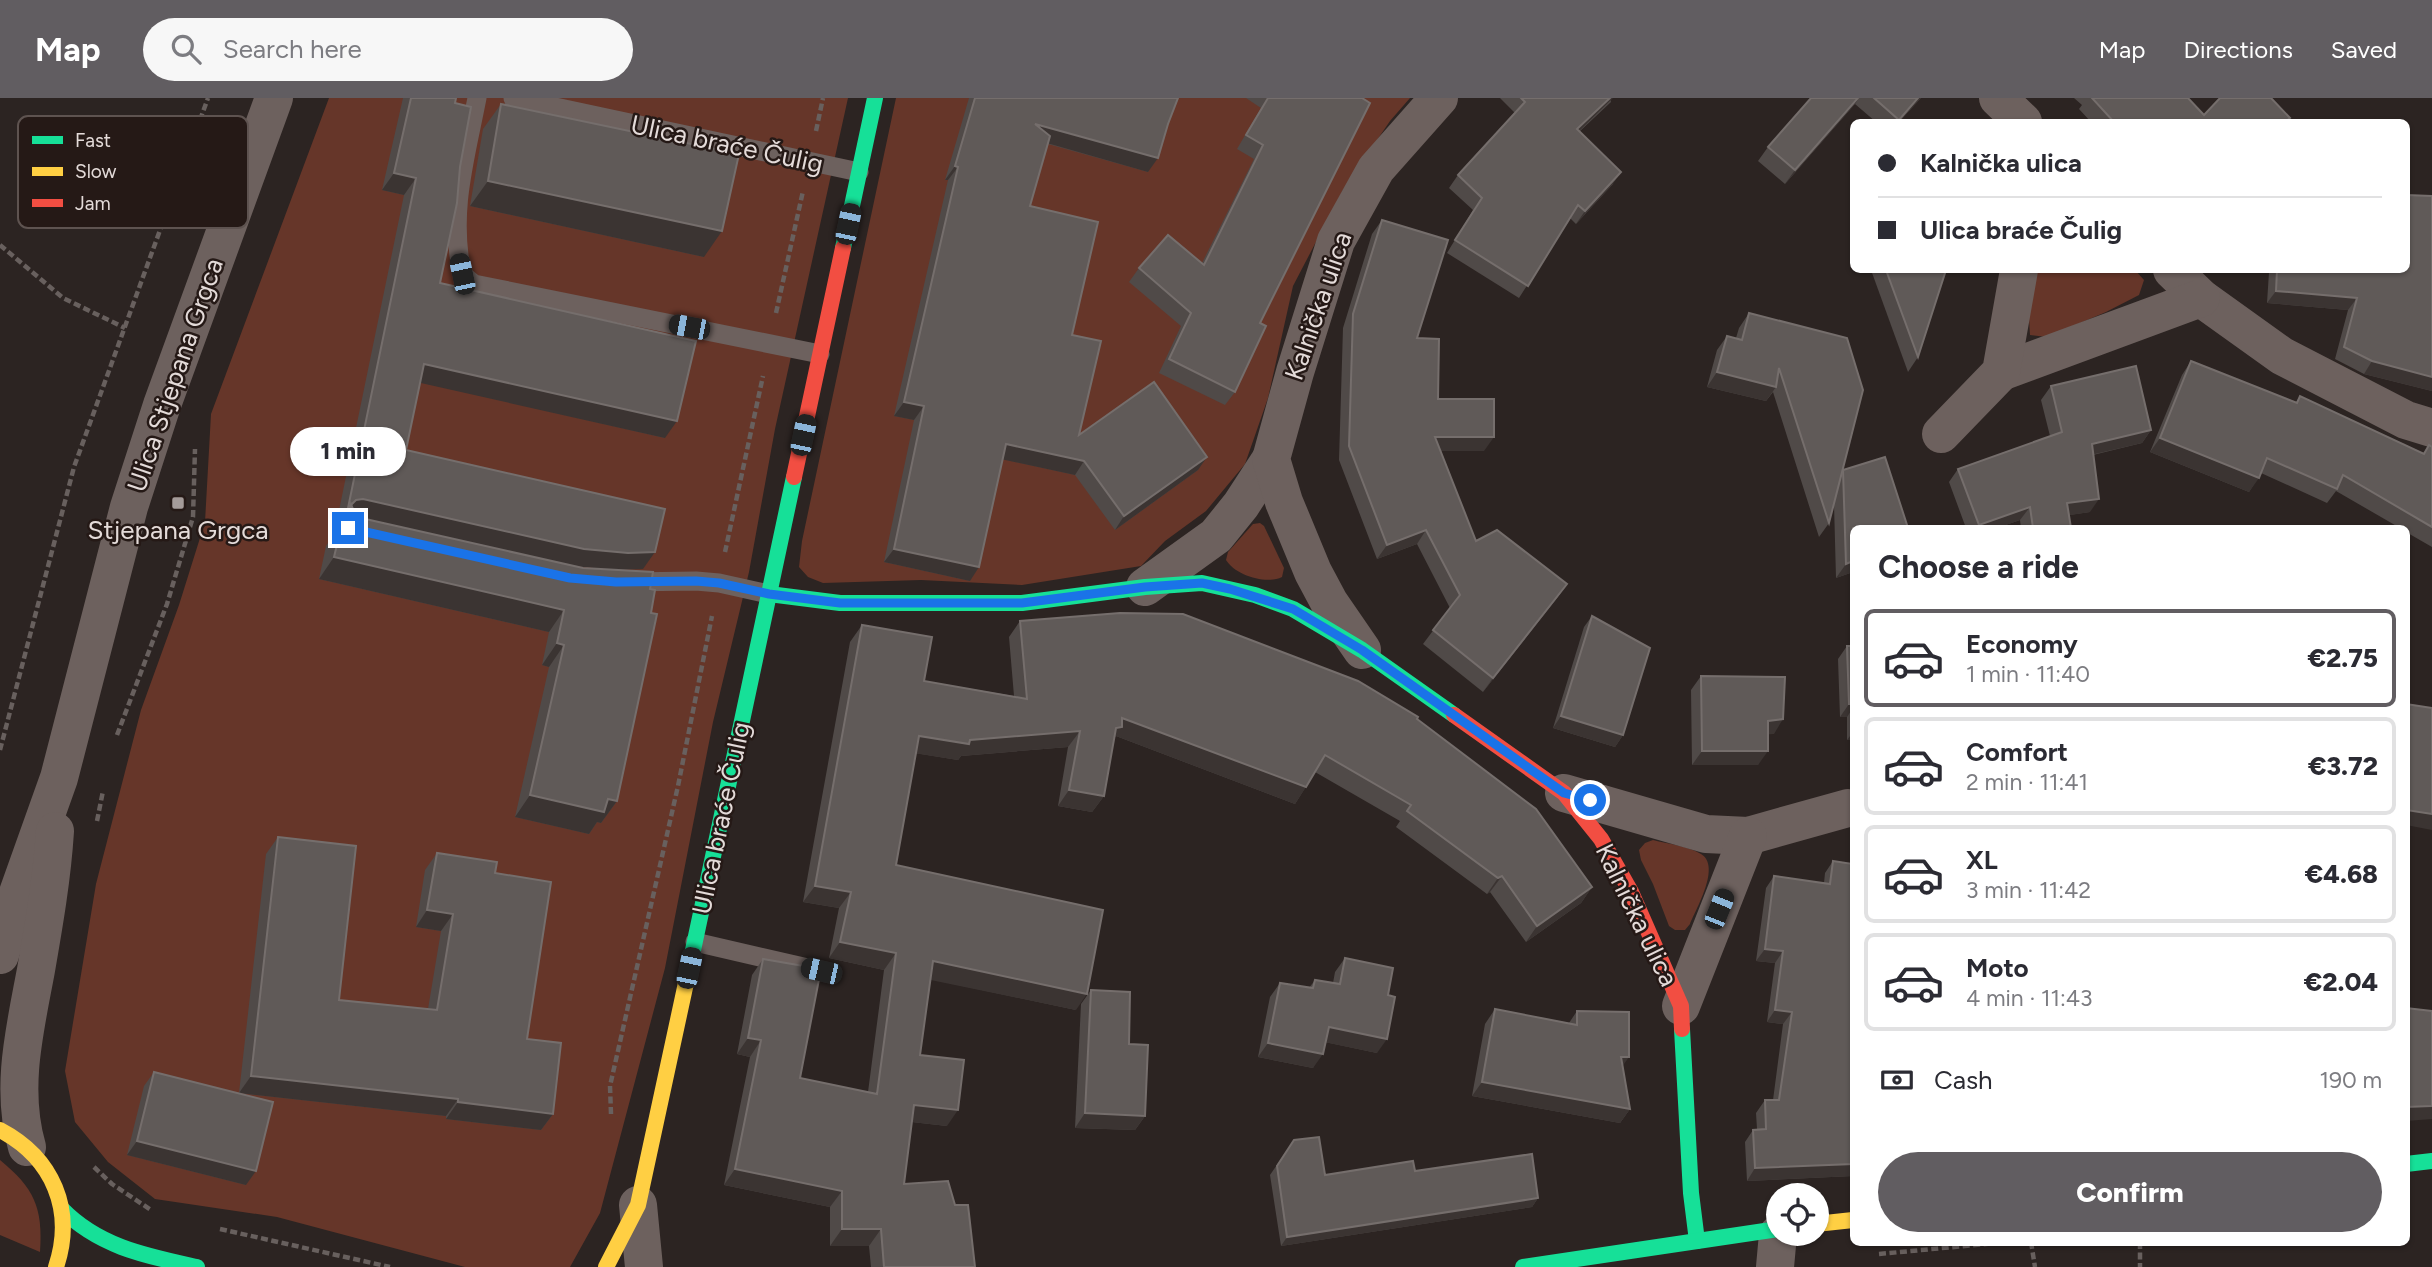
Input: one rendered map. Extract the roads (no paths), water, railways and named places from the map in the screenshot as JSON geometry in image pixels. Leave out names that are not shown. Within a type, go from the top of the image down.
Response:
[{"type":"street","name":"Ulica Stjepana Grgca","points":[[248,169],[274,98]]},
{"type":"street","name":"Ulica braće Čulig","points":[[606,1267],[638,1205],[875,98]]},
{"type":"street","name":"Kalnička ulica","points":[[1145,587],[1216,536],[1241,505],[1271,459],[1336,241],[1376,169],[1439,98]]},
{"type":"street","points":[[1998,98],[2020,119]]},
{"type":"street","name":"Ulica Stjepana Grgca","points":[[0,955],[18,893],[59,778],[134,494],[162,405],[227,228]]},
{"type":"street","points":[[2001,372],[2018,273]]},
{"type":"street","points":[[2175,273],[2201,298],[2281,356],[2406,419],[2432,428]]},
{"type":"street","points":[[1941,434],[2001,372],[2201,298]]},
{"type":"street","name":"Kalnička ulica","points":[[1271,459],[1284,502],[1313,572],[1329,602],[1362,650]]},
{"type":"street","name":"Kalnička ulica","points":[[769,594],[840,603],[1022,603],[1145,587],[1202,583],[1255,595],[1293,609],[1362,650],[1564,793],[1601,839],[1631,892],[1681,1006],[1691,1193],[1697,1241]]},
{"type":"street","name":"Ulica Stjepana Grgca","points":[[13,1139],[20,1123],[21,1048],[53,864],[59,778]]},
{"type":"street","name":"Kalnička ulica","points":[[1564,793],[1706,834],[1748,836],[1848,808]]},
{"type":"street","name":"Kalnička ulica","points":[[1681,1006],[1748,836]]},
{"type":"street","points":[[13,1139],[50,1175],[62,1209],[63,1245],[56,1267]]},
{"type":"street","points":[[2410,1164],[2432,1161]]},
{"type":"street","name":"Ulica braće Čulig","points":[[638,1205],[644,1267]]},
{"type":"street","points":[[62,1209],[73,1223],[94,1236],[147,1255],[197,1267]]},
{"type":"street","points":[[1829,1223],[1850,1220]]},
{"type":"street","points":[[1523,1267],[1766,1233]]},
{"type":"street","points":[[1775,1267],[1777,1246]]},
{"type":"lane","points":[[477,98],[459,187],[456,227],[462,274],[474,284],[820,355]]},
{"type":"lane","name":"Ulica braće Čulig","points":[[513,98],[859,172]]},
{"type":"lane","points":[[604,581],[696,581],[769,594]]},
{"type":"lane","points":[[695,942],[821,971]]},
{"type":"place","name":"Stjepana Grgca","points":[[178,503]]}]
